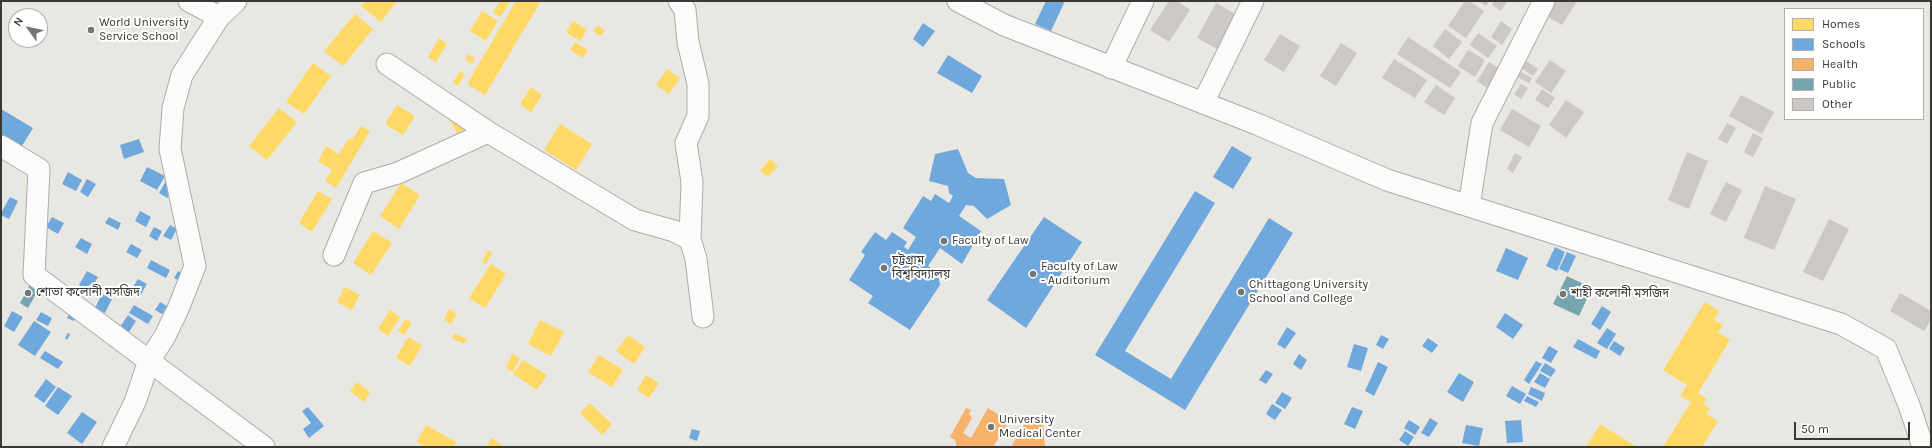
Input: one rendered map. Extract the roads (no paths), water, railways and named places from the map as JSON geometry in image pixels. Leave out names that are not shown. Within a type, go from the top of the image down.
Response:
[{"type":"street","points":[[189,1],[219,17]]},
{"type":"street","points":[[113,447],[135,402],[149,361],[165,336],[178,309],[195,266],[170,149],[173,108],[182,75],[219,17],[236,1]]},
{"type":"street","points":[[679,1],[685,10],[688,42],[698,84],[698,116],[686,143],[692,182],[690,239],[696,259],[703,317]]},
{"type":"street","points":[[958,1],[1004,25],[1203,103],[1387,180],[1841,324],[1886,349],[1909,405],[1923,447]]},
{"type":"street","points":[[1111,68],[1143,1]]},
{"type":"street","points":[[1203,103],[1253,1]]},
{"type":"street","points":[[1469,206],[1482,123],[1544,1]]},
{"type":"street","points":[[387,64],[488,132],[635,220],[674,231],[690,239]]},
{"type":"street","points":[[334,256],[364,183],[398,173],[488,132]]},
{"type":"street","points":[[1,146],[39,169],[34,275],[264,447]]},
{"type":"place","name":"World University Service School","points":[[91,30]]},
{"type":"place","name":"Faculty of Law","points":[[944,241]]},
{"type":"place","name":"চট্টগ্রাম বিশ্ববিদ্যালয়","points":[[884,268]]},
{"type":"place","name":"Faculty of Law - Auditorium","points":[[1033,274]]},
{"type":"place","name":"Chittagong University School and College","points":[[1241,292]]},
{"type":"place","name":"শোভা কলোনী মসজিদ","points":[[28,293]]},
{"type":"place","name":"শাহী কলোনী মসজিদ","points":[[1563,294]]},
{"type":"place","name":"University Medical Center","points":[[991,427]]}]
